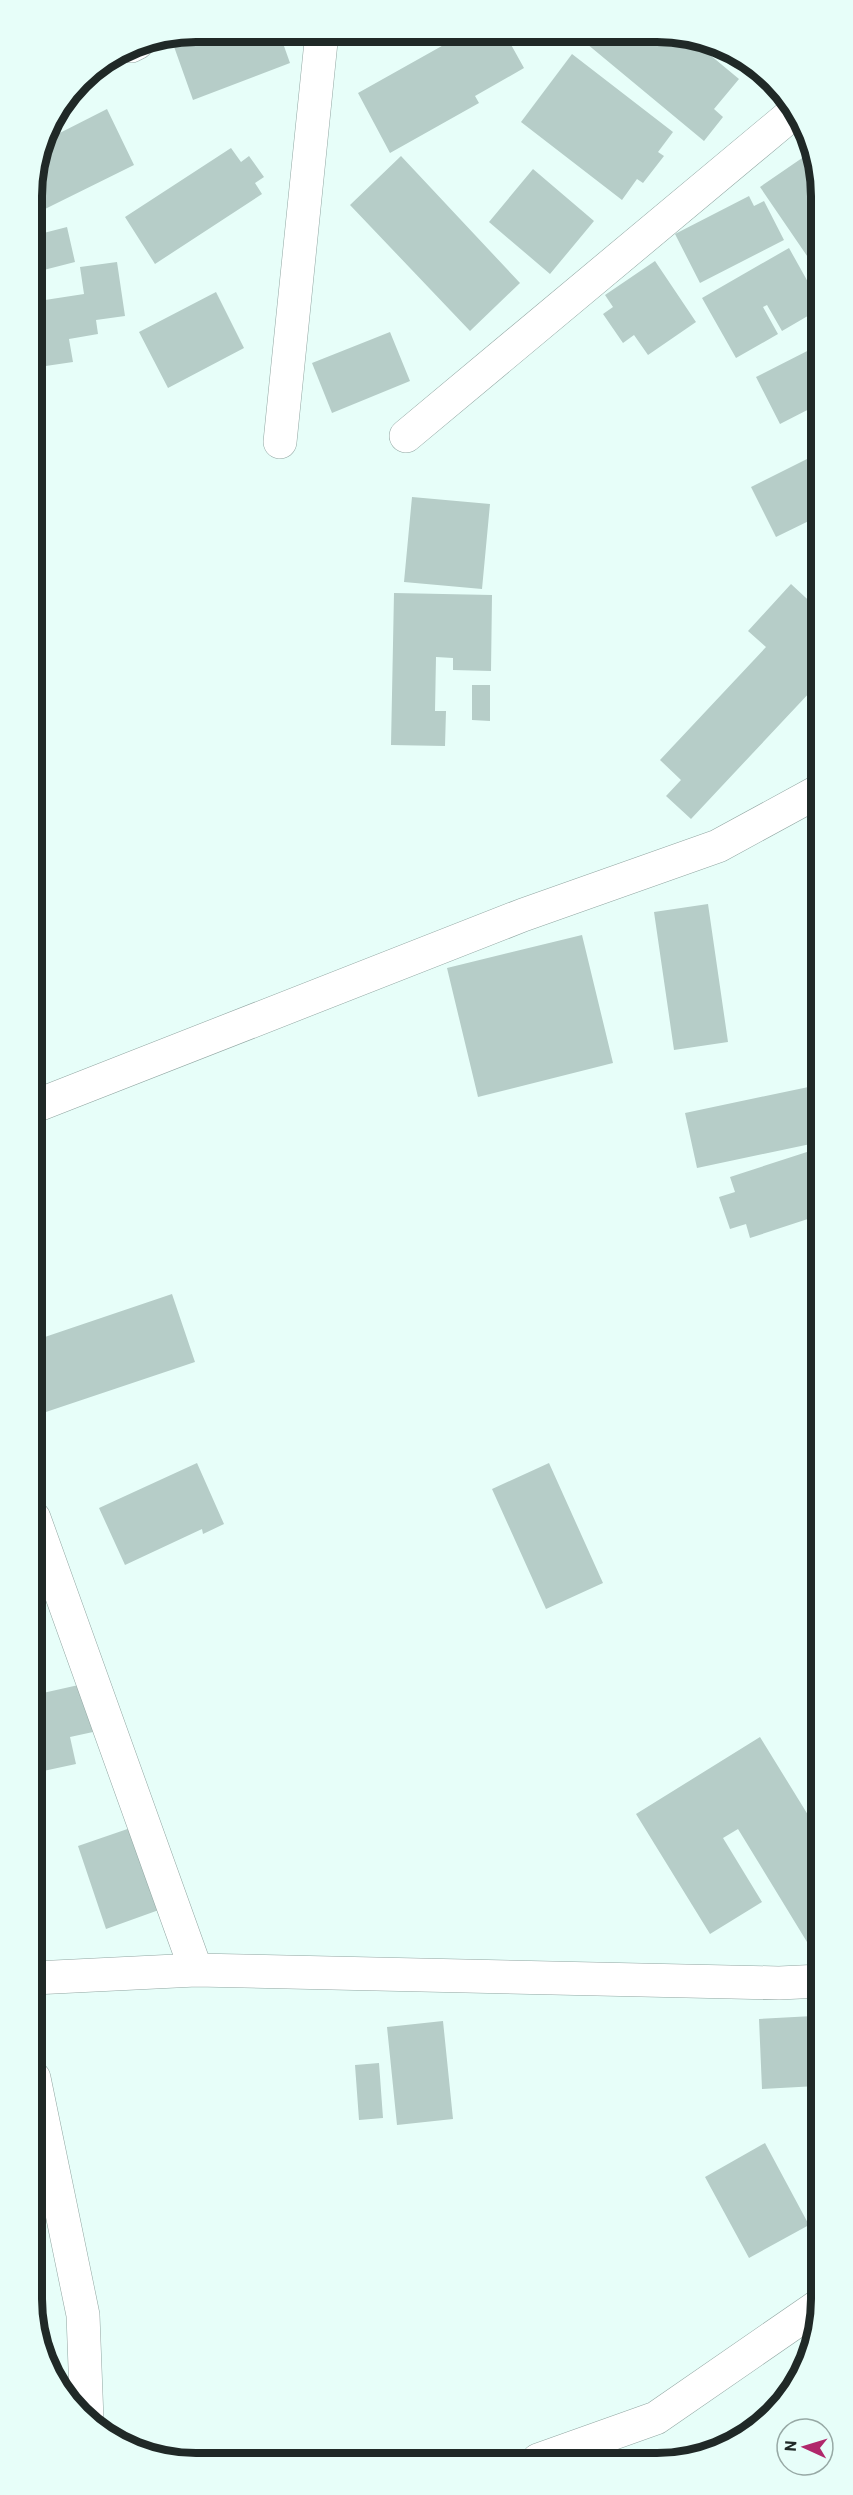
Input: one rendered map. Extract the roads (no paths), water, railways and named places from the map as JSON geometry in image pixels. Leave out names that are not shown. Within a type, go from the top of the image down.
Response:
[{"type":"street","points":[[280,442],[321,42]]},
{"type":"street","points":[[406,436],[789,117]]},
{"type":"street","points":[[42,1103],[524,915],[718,846],[811,795]]},
{"type":"street","points":[[42,1540],[196,1970]]},
{"type":"street","points":[[42,1978],[196,1970],[779,1983],[811,1981]]},
{"type":"street","points":[[42,2117],[83,2315],[88,2409]]},
{"type":"street","points":[[558,2453],[656,2418],[811,2311]]}]
